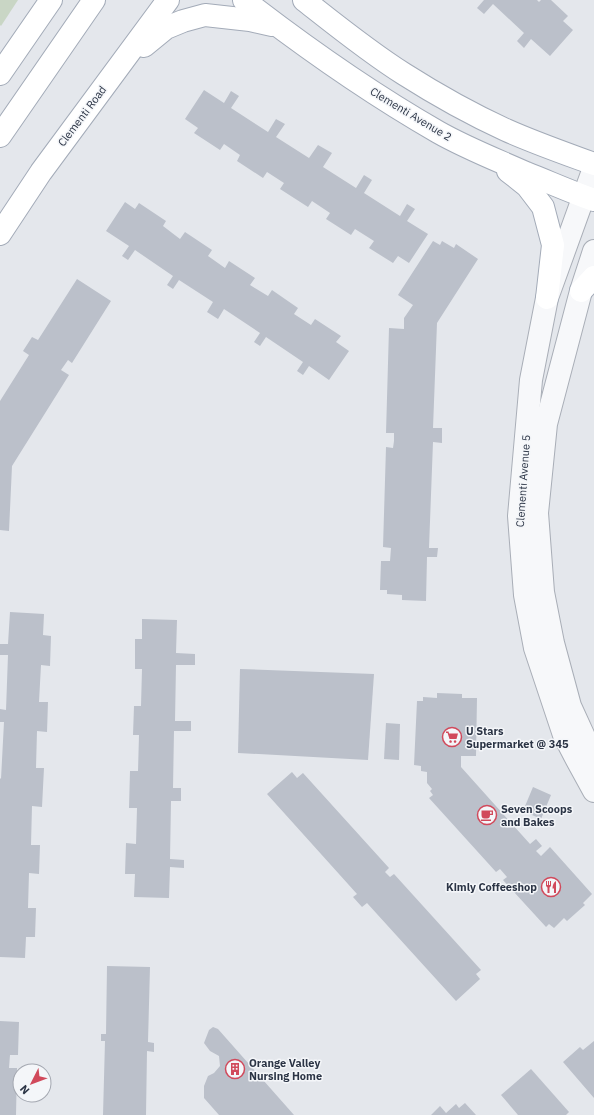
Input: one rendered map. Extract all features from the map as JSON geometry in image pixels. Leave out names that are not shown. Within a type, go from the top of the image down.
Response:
[{"type":"main road","points":[[0,74],[51,0]]},
{"type":"main road","points":[[0,136],[94,0]]},
{"type":"main road","name":"Clementi Road","points":[[0,234],[41,172],[168,0]]},
{"type":"main road","name":"Clementi Avenue 2","points":[[244,0],[318,55],[389,102],[439,132],[493,159],[588,198]]},
{"type":"main road","points":[[304,0],[369,50],[405,75],[460,107],[506,130],[594,164]]},
{"type":"main road","points":[[119,67],[166,28],[183,21],[205,15],[250,20],[278,26]]},
{"type":"main road","points":[[493,159],[526,186],[543,207],[553,245],[547,298]]},
{"type":"street","name":"Clementi Avenue 5","points":[[594,168],[588,198],[580,207],[547,298],[531,380],[519,516],[525,595],[535,648],[564,734],[594,790]]},
{"type":"street","name":"Clementi Avenue 5","points":[[594,251],[588,284],[546,424],[536,513],[543,592],[553,643],[570,706],[594,758]]},
{"type":"green space","points":[[0,0],[18,0],[1,26],[0,25]]},
{"type":"building","points":[[484,0],[537,0],[539,2],[541,0],[551,0],[568,16],[563,21],[573,30],[550,56],[531,39],[524,48],[517,41],[524,33],[493,4],[484,14],[477,8]]},
{"type":"building","points":[[204,90],[224,103],[231,91],[239,96],[231,108],[268,132],[276,119],[285,124],[276,137],[309,158],[318,145],[332,153],[323,167],[356,188],[364,175],[372,180],[364,193],[400,216],[407,204],[415,209],[407,221],[428,234],[409,263],[398,256],[393,263],[369,248],[374,241],[355,229],[351,235],[326,219],[330,213],[312,201],[308,207],[280,189],[284,183],[267,172],[263,178],[237,161],[240,155],[224,144],[220,150],[194,133],[198,128],[185,119]]},
{"type":"building","points":[[125,202],[135,209],[139,203],[166,221],[163,226],[180,239],[185,232],[212,250],[208,256],[225,268],[229,261],[255,278],[250,285],[268,296],[272,290],[298,308],[294,314],[311,325],[315,319],[341,336],[336,342],[349,351],[329,380],[309,366],[303,375],[297,371],[303,362],[266,337],[260,346],[254,342],[260,333],[224,309],[218,319],[207,312],[213,302],[179,280],[173,289],[167,285],[173,276],[135,250],[128,260],[122,256],[129,246],[106,231]]},
{"type":"building","points":[[433,241],[440,245],[442,241],[454,248],[456,244],[478,259],[437,323],[433,428],[442,428],[442,443],[433,442],[429,548],[438,548],[437,557],[427,557],[426,601],[402,600],[402,595],[387,594],[387,590],[380,590],[381,561],[390,561],[391,548],[383,547],[386,447],[393,448],[394,441],[394,433],[386,433],[389,328],[404,329],[404,318],[413,305],[398,295]]},
{"type":"building","points":[[77,279],[111,301],[72,363],[68,360],[61,370],[69,375],[12,466],[9,531],[0,530],[0,401],[29,355],[23,351],[32,337],[38,340]]},
{"type":"building","points":[[10,612],[44,614],[43,635],[51,636],[50,666],[41,665],[39,702],[48,702],[47,732],[37,731],[36,768],[44,768],[42,807],[32,806],[31,845],[40,845],[39,874],[29,873],[28,908],[36,908],[35,937],[26,937],[25,958],[0,957],[0,778],[1,779],[4,722],[0,722],[0,709],[6,710],[8,655],[0,655],[0,644],[8,644]]},
{"type":"building","points":[[142,619],[177,620],[176,653],[195,654],[195,665],[176,665],[175,721],[191,721],[191,731],[174,731],[173,788],[181,788],[181,801],[171,801],[170,859],[184,860],[184,868],[170,867],[169,898],[134,897],[135,874],[125,874],[126,843],[136,844],[137,808],[129,808],[130,771],[138,771],[139,735],[133,735],[134,706],[141,706],[142,669],[135,669],[135,639],[142,639]]},
{"type":"building","points":[[240,669],[374,674],[368,760],[238,753]]},
{"type":"building","points":[[437,693],[462,694],[462,698],[477,698],[476,756],[461,756],[461,767],[530,844],[536,839],[542,846],[536,851],[541,856],[550,847],[592,894],[583,903],[585,905],[567,921],[564,918],[554,928],[549,924],[546,927],[503,880],[507,877],[500,869],[496,872],[429,798],[433,795],[430,791],[432,789],[427,783],[427,772],[421,771],[421,766],[414,765],[417,701],[423,701],[423,697],[437,698]]},
{"type":"building","points":[[386,723],[400,724],[399,760],[384,759]]},
{"type":"building","points":[[292,772],[297,778],[303,773],[389,868],[385,872],[390,877],[394,874],[481,970],[476,974],[480,979],[456,1001],[367,903],[362,907],[353,897],[357,894],[267,794]]},
{"type":"building","points":[[533,787],[551,795],[541,819],[523,811]]},
{"type":"building","points":[[107,966],[150,967],[148,1042],[154,1043],[154,1052],[147,1051],[146,1115],[103,1115],[105,1041],[101,1041],[101,1034],[106,1034]]},
{"type":"building","points":[[0,1021],[19,1022],[18,1055],[10,1055],[9,1068],[12,1068],[12,1103],[16,1103],[16,1115],[0,1115]]},
{"type":"building","name":"Orange Valley Nursing Home","points":[[213,1027],[218,1029],[294,1115],[219,1115],[204,1098],[204,1086],[208,1076],[214,1073],[220,1066],[219,1056],[210,1051],[204,1043],[209,1030]]},
{"type":"building","points":[[594,1041],[594,1098],[563,1062],[580,1047],[583,1050]]},
{"type":"building","points":[[531,1069],[569,1112],[566,1115],[518,1115],[501,1095]]},
{"type":"building","points":[[465,1103],[476,1115],[431,1115],[440,1106],[446,1113],[456,1104],[459,1108]]},
{"type":"place","name":"U Stars Supermarket @ 345","points":[[452,737]]},
{"type":"place","name":"Seven Scoops and Bakes","points":[[487,815]]},
{"type":"place","name":"Kimly Coffeeshop","points":[[551,887]]},
{"type":"place","name":"Orange Valley Nursing Home","points":[[235,1069]]}]
